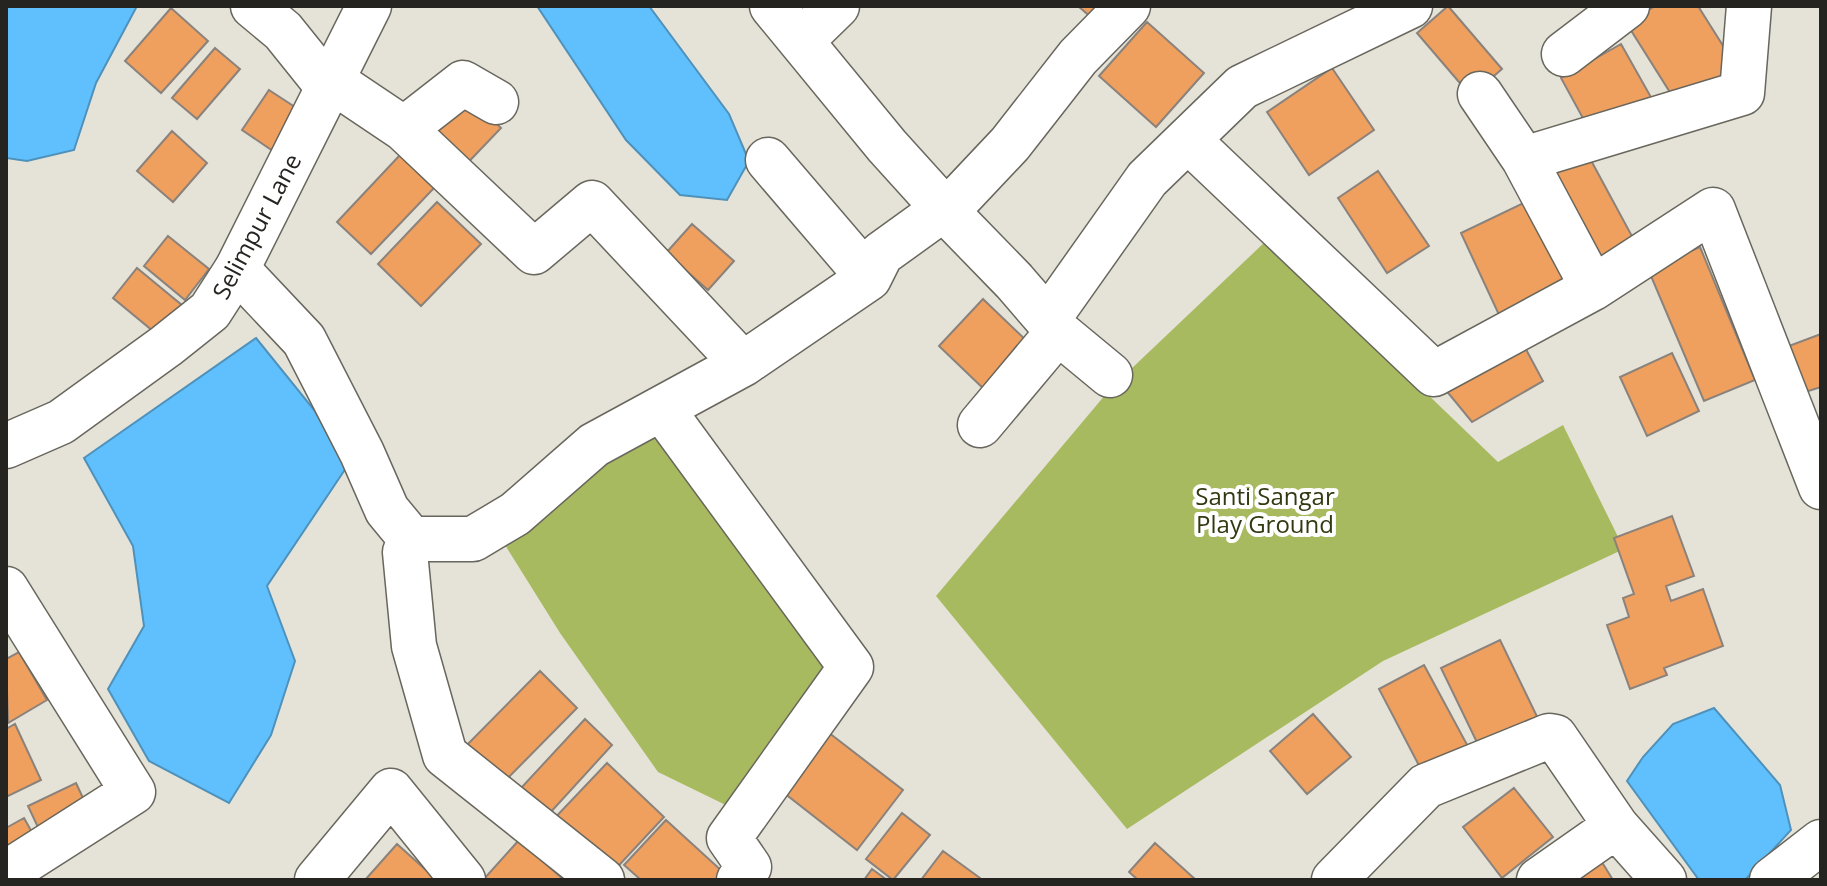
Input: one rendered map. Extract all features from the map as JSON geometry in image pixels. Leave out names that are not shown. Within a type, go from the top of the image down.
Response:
[{"type":"street","points":[[253,6],[283,31],[330,83],[404,129],[534,252],[592,203],[743,364]]},
{"type":"street","name":"Selimpur Lane","points":[[6,446],[61,422],[210,311],[237,269],[369,6]]},
{"type":"street","points":[[772,6],[887,146],[944,209],[1053,326],[1110,375]]},
{"type":"street","points":[[801,41],[837,6]]},
{"type":"street","points":[[411,539],[473,539],[515,514],[594,445],[743,364],[869,278],[881,254],[960,197],[1010,144],[1078,57],[1128,6]]},
{"type":"street","points":[[980,425],[1053,326],[1147,179],[1242,87],[1410,6]]},
{"type":"street","points":[[1564,54],[1627,6]]},
{"type":"street","points":[[1524,159],[1742,93],[1749,6]]},
{"type":"street","points":[[404,129],[463,83],[496,102]]},
{"type":"street","points":[[1480,94],[1524,159],[1593,288]]},
{"type":"street","points":[[1188,140],[1434,374],[1593,288],[1713,210],[1821,487]]},
{"type":"street","points":[[768,160],[869,278]]},
{"type":"street","points":[[237,269],[304,340],[362,453],[387,510],[411,539]]},
{"type":"street","points":[[662,409],[851,667],[729,838],[749,867],[739,880]]},
{"type":"street","points":[[411,539],[405,552],[414,646],[445,755],[602,880]]},
{"type":"street","points":[[6,589],[133,792],[6,873]]},
{"type":"street","points":[[1334,880],[1426,786],[1549,736],[1555,737],[1616,826],[1664,880]]},
{"type":"street","points":[[317,880],[391,791],[463,880]]},
{"type":"street","points":[[1539,880],[1616,826]]},
{"type":"street","points":[[1772,880],[1821,842]]},
{"type":"green space","name":"Santi Sangar Play Ground","points":[[1267,240],[1498,462],[1563,425],[1624,549],[1383,661],[1127,829],[936,596],[1111,388]]},
{"type":"green space","points":[[657,423],[835,661],[736,810],[658,772],[560,633],[505,545]]},
{"type":"water","points":[[6,6],[137,6],[96,83],[74,150],[27,161],[6,158]]},
{"type":"water","points":[[537,6],[649,6],[729,114],[749,161],[727,200],[680,195],[626,140]]},
{"type":"water","points":[[256,338],[315,411],[346,468],[267,586],[295,661],[271,735],[229,803],[149,761],[108,689],[144,626],[133,546],[84,458]]},
{"type":"water","points":[[1714,708],[1780,785],[1791,830],[1745,880],[1699,880],[1627,781],[1643,757],[1673,724]]},
{"type":"building","points":[[1078,6],[1104,6],[1093,19]]},
{"type":"building","points":[[1448,6],[1502,69],[1471,96],[1417,33]]},
{"type":"building","points":[[1655,6],[1698,6],[1737,68],[1678,105],[1627,24]]},
{"type":"building","points":[[171,8],[208,41],[161,93],[125,61]]},
{"type":"building","points":[[1147,22],[1204,73],[1156,127],[1099,76]]},
{"type":"building","points":[[1621,44],[1652,99],[1591,133],[1561,78]]},
{"type":"building","points":[[215,48],[240,69],[197,119],[172,98]]},
{"type":"building","points":[[1332,68],[1374,130],[1309,175],[1267,112]]},
{"type":"building","points":[[269,90],[301,111],[273,151],[242,130]]},
{"type":"building","points":[[465,93],[501,128],[457,174],[420,138]]},
{"type":"building","points":[[172,131],[207,163],[173,202],[137,171]]},
{"type":"building","points":[[1587,153],[1640,251],[1598,275],[1545,176]]},
{"type":"building","points":[[400,155],[434,188],[371,254],[337,222]]},
{"type":"building","points":[[1378,171],[1429,246],[1387,273],[1338,198]]},
{"type":"building","points":[[1532,199],[1572,283],[1500,317],[1461,233]]},
{"type":"building","points":[[437,202],[481,244],[421,306],[378,264]]},
{"type":"building","points":[[692,224],[734,261],[708,290],[666,253]]},
{"type":"building","points":[[168,236],[209,269],[185,300],[144,266]]},
{"type":"building","points":[[1700,247],[1755,380],[1704,401],[1648,269]]},
{"type":"building","points":[[137,268],[183,306],[159,336],[113,298]]},
{"type":"building","points":[[983,299],[1032,346],[987,392],[939,346]]},
{"type":"building","points":[[1821,334],[1821,387],[1802,393],[1786,347]]},
{"type":"building","points":[[1521,340],[1543,381],[1472,422],[1440,383]]},
{"type":"building","points":[[1672,353],[1699,411],[1647,436],[1620,377]]},
{"type":"building","points":[[1672,516],[1694,576],[1666,586],[1671,601],[1703,589],[1723,646],[1664,668],[1667,675],[1630,689],[1607,625],[1629,617],[1623,598],[1634,594],[1614,538]]},
{"type":"building","points":[[1500,640],[1544,731],[1485,759],[1441,668]]},
{"type":"building","points":[[19,652],[47,700],[8,723],[6,659]]},
{"type":"building","points":[[1424,665],[1471,752],[1425,777],[1379,689]]},
{"type":"building","points":[[540,671],[577,708],[499,787],[461,751]]},
{"type":"building","points":[[1313,714],[1351,757],[1307,794],[1270,751]]},
{"type":"building","points":[[585,719],[612,745],[538,826],[510,800]]},
{"type":"building","points":[[15,724],[41,780],[6,797],[6,729]]},
{"type":"building","points":[[824,729],[903,790],[857,850],[779,789]]},
{"type":"building","points":[[607,763],[664,817],[608,877],[550,823]]},
{"type":"building","points":[[76,783],[90,813],[42,836],[28,806]]},
{"type":"building","points":[[1514,788],[1553,837],[1502,878],[1463,827]]},
{"type":"building","points":[[902,813],[930,835],[893,880],[866,859]]},
{"type":"building","points":[[24,818],[38,843],[6,861],[6,828]]},
{"type":"building","points":[[666,820],[723,872],[716,880],[641,880],[624,865]]},
{"type":"building","points":[[519,840],[564,880],[483,880]]},
{"type":"building","points":[[1155,843],[1196,880],[1138,880],[1129,872]]},
{"type":"building","points":[[397,844],[437,880],[365,880]]},
{"type":"building","points":[[943,851],[980,878],[979,880],[921,880]]},
{"type":"building","points":[[1600,859],[1613,880],[1567,880]]},
{"type":"building","points":[[872,869],[887,880],[864,880]]}]
